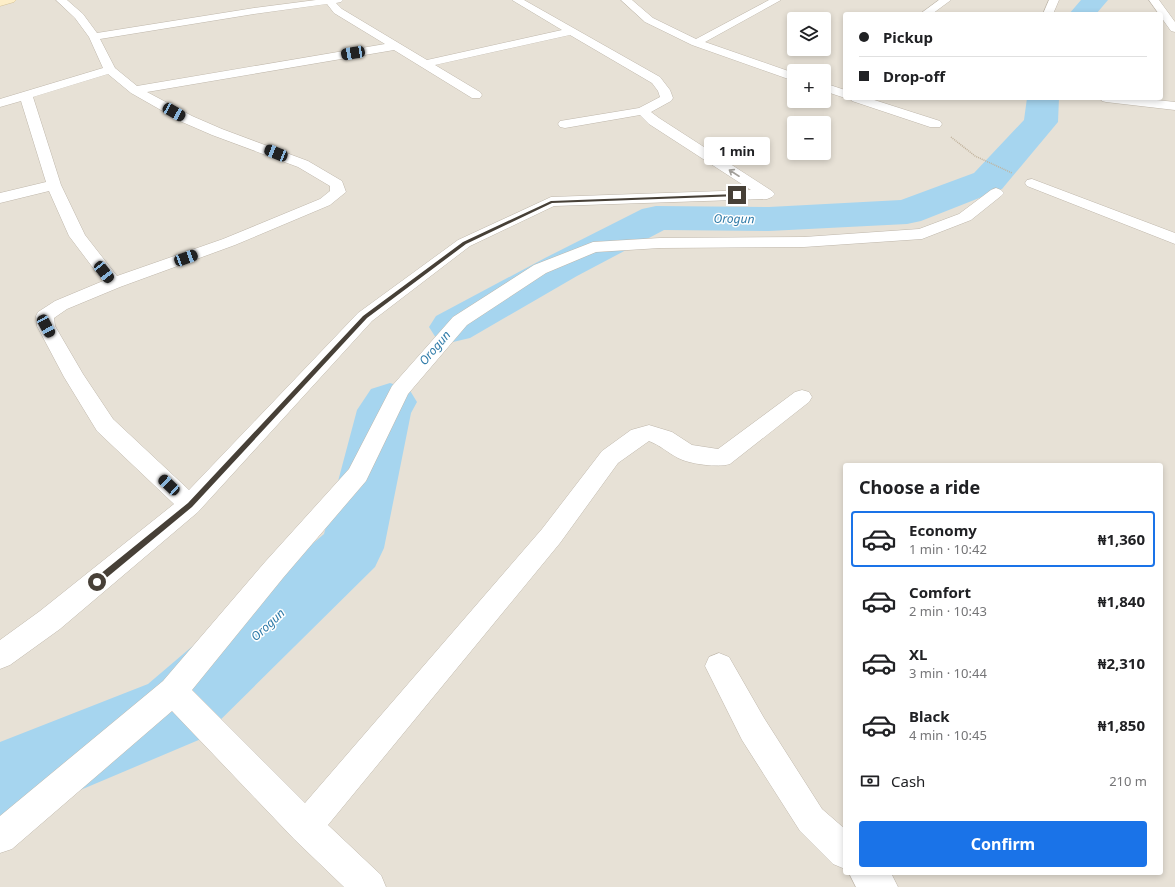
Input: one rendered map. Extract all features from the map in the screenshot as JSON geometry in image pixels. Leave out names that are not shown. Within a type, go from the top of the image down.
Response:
[{"type":"main road","points":[[0,3],[11,0]]},
{"type":"street","points":[[61,0],[79,16],[94,37],[110,70],[135,90],[187,119],[217,132],[303,164],[337,184],[338,192],[325,202],[230,242],[114,283],[56,308],[45,316],[46,326],[74,377],[105,425],[190,505]]},
{"type":"street","points":[[94,37],[308,2],[334,0],[332,5],[338,11],[476,96]]},
{"type":"street","points":[[517,0],[656,80],[664,90],[667,98],[643,111],[565,124]]},
{"type":"street","points":[[626,0],[649,20],[696,43],[787,75]]},
{"type":"street","points":[[696,43],[776,0]]},
{"type":"street","points":[[928,12],[946,0]]},
{"type":"street","points":[[1049,12],[1054,0]]},
{"type":"street","points":[[1154,0],[1163,12]]},
{"type":"street","points":[[1163,12],[1175,29]]},
{"type":"street","points":[[424,64],[572,31]]},
{"type":"street","points":[[135,90],[396,46]]},
{"type":"street","points":[[0,103],[110,70]]},
{"type":"street","points":[[831,87],[843,81]]},
{"type":"street","points":[[831,90],[843,93]]},
{"type":"street","points":[[26,96],[54,185],[77,236],[114,283]]},
{"type":"street","points":[[862,100],[935,124]]},
{"type":"street","points":[[1123,100],[1175,106]]},
{"type":"street","points":[[0,656],[50,620],[190,505],[365,317],[464,243],[551,202],[767,194],[654,121],[643,111]]},
{"type":"street","points":[[1032,183],[1175,240]]},
{"type":"street","points":[[0,198],[54,185]]},
{"type":"street","points":[[0,837],[173,691],[274,570],[358,475],[399,391],[409,379],[460,321],[540,269],[593,247],[660,243],[804,242],[922,234],[965,217],[996,193]]},
{"type":"street","points":[[306,827],[551,536],[610,457],[640,436],[649,433],[664,438],[686,453],[722,458],[802,397]]},
{"type":"street","points":[[719,666],[753,729],[811,820],[843,850]]},
{"type":"street","points":[[173,691],[306,827],[369,887]]},
{"type":"street","points":[[868,875],[881,887]]},
{"type":"path","points":[[935,124],[975,156],[1009,172]]},
{"type":"shaded area","points":[[0,0],[1175,0],[1175,887],[0,887]]},
{"type":"waterway","name":"Orogun","points":[[1084,12],[1095,0]]},
{"type":"waterway","name":"Orogun","points":[[453,327],[561,267],[656,218],[769,219],[907,212],[988,181],[1041,122],[1043,100]]},
{"type":"waterway","name":"Orogun","points":[[0,783],[174,712],[352,548],[384,410],[390,402]]},
{"type":"route","points":[[97,582],[190,505],[365,317],[464,243],[551,202],[737,195]]}]
